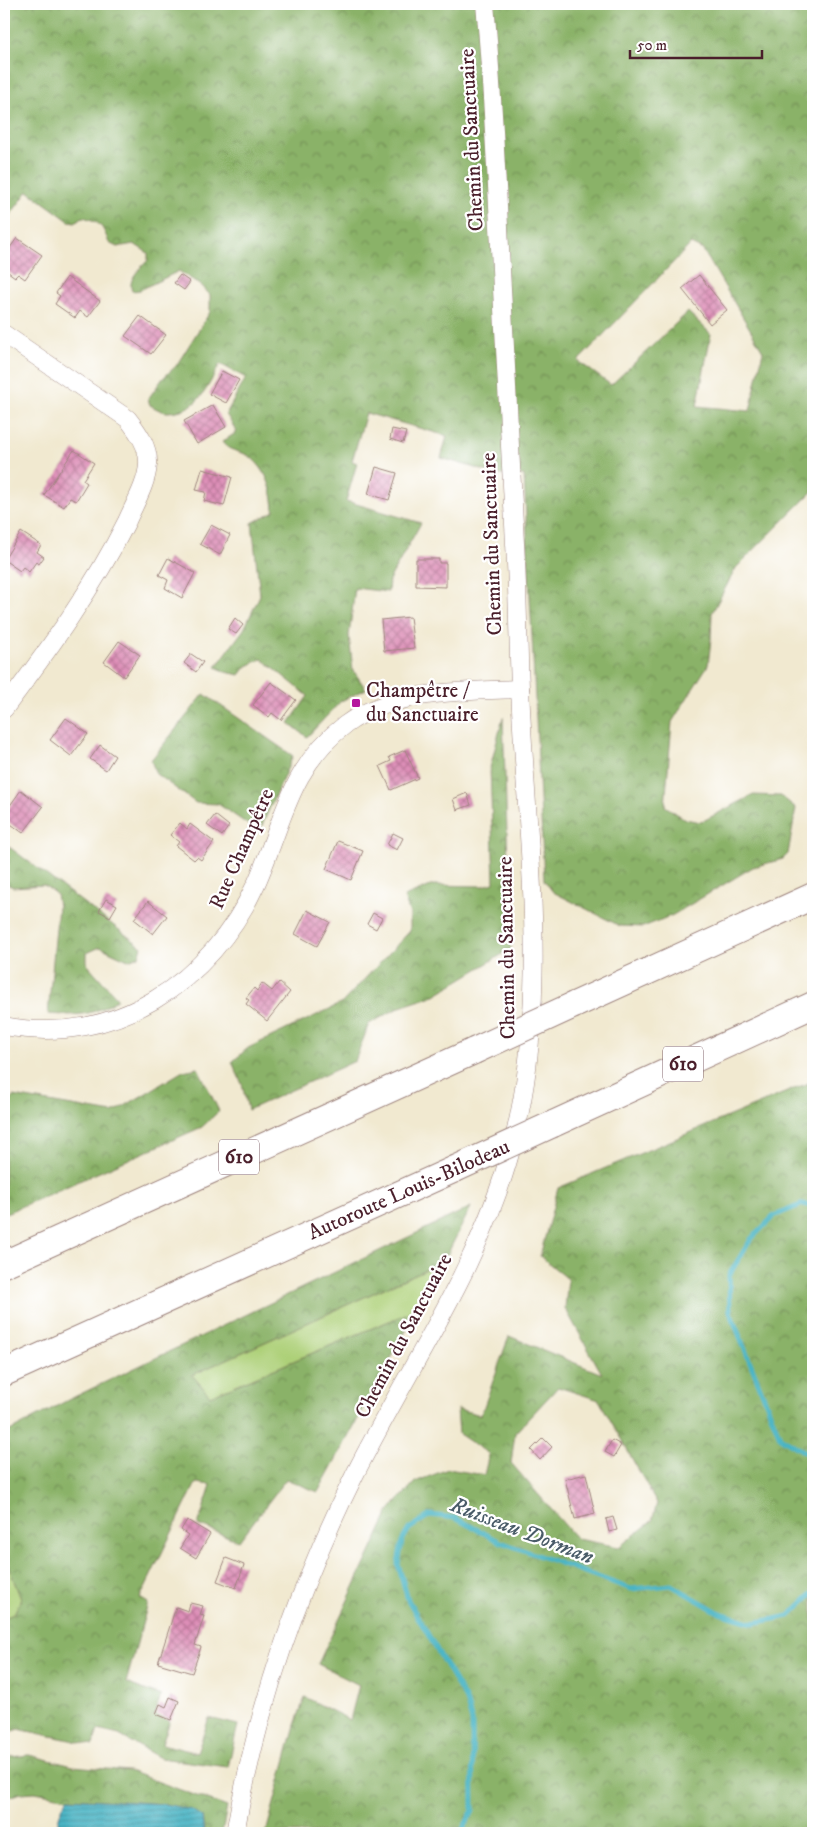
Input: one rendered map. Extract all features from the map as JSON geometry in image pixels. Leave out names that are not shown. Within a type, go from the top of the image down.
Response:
[{"type":"highway","name":"610","points":[[4,1264],[813,896]]},
{"type":"highway","name":"Autoroute Louis-Bilodeau","points":[[4,1373],[813,1006]]},
{"type":"street","name":"Chemin du Sanctuaire","points":[[235,1833],[247,1767],[264,1702],[282,1645],[329,1528],[356,1471],[448,1305],[471,1259],[499,1191],[517,1128],[530,1061],[534,979],[532,896],[520,689],[516,548],[486,4]]},
{"type":"street","points":[[4,334],[128,419],[138,432],[145,446],[148,462],[146,477],[135,503],[100,572],[4,709]]},
{"type":"street","name":"Rue Champêtre","points":[[4,1026],[39,1029],[64,1028],[114,1018],[138,1009],[160,997],[200,966],[223,940],[246,905],[264,864],[290,794],[308,764],[331,737],[362,714],[385,704],[415,698],[520,689]]},
{"type":"green space","points":[[4,4],[813,4],[813,491],[736,568],[712,613],[708,665],[672,722],[665,806],[685,819],[701,822],[753,795],[781,796],[796,808],[788,854],[783,859],[753,867],[673,915],[643,927],[620,926],[553,892],[544,880],[524,475],[499,475],[441,458],[447,436],[366,413],[352,461],[357,463],[346,501],[421,523],[389,580],[388,592],[355,588],[349,636],[353,670],[366,689],[341,701],[307,737],[289,723],[308,696],[262,659],[247,666],[240,675],[225,672],[216,667],[244,629],[260,595],[252,523],[274,511],[268,480],[260,467],[249,456],[231,449],[222,442],[237,432],[226,414],[246,378],[220,364],[201,397],[195,403],[179,411],[168,412],[156,409],[150,405],[148,399],[163,378],[176,366],[210,312],[210,295],[202,286],[179,271],[140,290],[132,291],[131,282],[148,260],[148,253],[134,244],[117,247],[109,243],[98,223],[83,217],[75,222],[69,221],[28,191],[4,223]],"holes":[[[691,244],[703,250],[763,351],[750,411],[697,406],[711,334],[688,312],[611,385],[578,361]]]},
{"type":"green space","points":[[204,694],[293,756],[259,832],[218,804],[196,803],[156,774],[151,760]]},
{"type":"green space","points":[[503,717],[511,949],[433,996],[400,1007],[369,1024],[355,1061],[248,1110],[242,1084],[232,1062],[248,1048],[342,1003],[410,931],[410,914],[404,897],[433,885],[483,886],[494,883],[490,768]]},
{"type":"green space","points":[[4,843],[142,947],[139,956],[128,960],[100,947],[87,953],[87,964],[118,999],[101,1009],[85,1014],[48,1014],[58,907],[56,894],[44,885],[13,887],[4,883]]},
{"type":"green space","points":[[198,1068],[219,1111],[202,1127],[4,1214],[4,1106],[14,1096],[113,1113],[183,1071]]},
{"type":"green space","points":[[813,1081],[813,1833],[266,1833],[295,1725],[305,1697],[350,1720],[359,1685],[318,1664],[390,1510],[415,1482],[448,1469],[484,1475],[489,1454],[459,1434],[457,1409],[481,1415],[509,1336],[602,1374],[565,1308],[568,1279],[540,1256],[558,1188]],"holes":[[[558,1387],[599,1400],[657,1503],[652,1521],[619,1547],[577,1539],[511,1463],[515,1433]]]},
{"type":"green space","points":[[471,1207],[444,1261],[192,1375],[210,1396],[418,1309],[318,1492],[286,1479],[239,1541],[198,1525],[211,1485],[196,1483],[140,1598],[148,1603],[126,1683],[161,1696],[154,1715],[170,1721],[162,1744],[197,1753],[209,1718],[238,1725],[228,1767],[160,1758],[119,1735],[98,1730],[93,1745],[18,1729],[4,1735],[4,1618],[14,1614],[21,1599],[4,1554],[4,1434],[70,1399]]},
{"type":"green space","points":[[444,1261],[418,1309],[210,1396],[192,1375]]},
{"type":"green space","points":[[4,1554],[21,1599],[14,1614],[4,1618]]},
{"type":"green space","points":[[29,1755],[73,1766],[129,1771],[227,1807],[222,1833],[204,1833],[202,1817],[165,1804],[68,1798],[35,1792],[21,1793],[4,1799],[4,1758]]},
{"type":"water","points":[[68,1798],[165,1804],[192,1810],[202,1817],[204,1833],[60,1833],[58,1819]]},
{"type":"building","points":[[17,238],[42,255],[25,279],[18,274],[15,277],[4,269],[4,250],[7,252]]},
{"type":"building","points":[[180,275],[190,282],[184,290],[174,283]]},
{"type":"building","points":[[699,275],[727,310],[710,324],[682,289]]},
{"type":"building","points":[[67,277],[100,301],[88,317],[80,311],[75,318],[55,304],[60,296],[56,293]]},
{"type":"building","points":[[140,316],[166,335],[151,354],[125,336]]},
{"type":"building","points":[[222,371],[239,380],[226,403],[209,394]]},
{"type":"building","points":[[213,405],[226,427],[197,444],[184,421]]},
{"type":"building","points":[[392,429],[406,432],[403,443],[390,439]]},
{"type":"building","points":[[74,450],[94,463],[83,480],[87,483],[76,501],[70,498],[64,507],[44,495]]},
{"type":"building","points":[[376,467],[397,473],[389,500],[368,494]]},
{"type":"building","points":[[202,469],[232,477],[224,506],[204,501],[206,492],[196,490]]},
{"type":"building","points":[[211,525],[230,535],[220,555],[200,544]]},
{"type":"building","points":[[21,532],[41,545],[37,552],[44,557],[39,564],[36,562],[29,572],[23,567],[20,571],[4,560]]},
{"type":"building","points":[[168,558],[195,573],[182,598],[165,588],[168,580],[159,575]]},
{"type":"building","points":[[416,559],[439,559],[439,563],[446,563],[446,587],[416,586]]},
{"type":"building","points":[[410,617],[414,648],[384,651],[381,620]]},
{"type":"building","points":[[235,618],[243,625],[236,634],[228,629]]},
{"type":"building","points":[[119,641],[140,655],[124,677],[104,662]]},
{"type":"building","points":[[191,654],[203,662],[196,672],[184,663]]},
{"type":"building","points":[[271,682],[296,700],[281,720],[272,713],[269,717],[253,705]]},
{"type":"building","points":[[66,718],[88,734],[71,756],[50,740]]},
{"type":"building","points":[[100,745],[115,756],[106,770],[90,759]]},
{"type":"building","points":[[405,750],[418,778],[391,790],[380,766],[391,761],[389,757]]},
{"type":"building","points":[[21,790],[43,807],[23,833],[4,819],[4,814]]},
{"type":"building","points":[[467,793],[471,805],[457,810],[453,799]]},
{"type":"building","points":[[215,815],[229,826],[222,836],[207,825]]},
{"type":"building","points":[[180,823],[187,829],[190,824],[214,842],[201,860],[197,857],[194,860],[176,846],[179,842],[170,835]]},
{"type":"building","points":[[393,833],[403,838],[397,850],[387,845]]},
{"type":"building","points":[[338,841],[363,851],[351,880],[326,869]]},
{"type":"building","points":[[106,899],[117,905],[110,917],[99,911]]},
{"type":"building","points":[[148,901],[167,916],[153,934],[134,919]]},
{"type":"building","points":[[307,910],[330,922],[317,946],[295,934]]},
{"type":"building","points":[[373,913],[382,918],[376,929],[367,924]]},
{"type":"building","points":[[279,982],[290,992],[267,1021],[246,1004],[249,1000],[246,998],[254,988],[257,991],[262,983],[272,991]]},
{"type":"building","points":[[543,1438],[552,1447],[540,1460],[531,1450]]},
{"type":"building","points":[[612,1440],[621,1445],[614,1457],[605,1452]]},
{"type":"building","points":[[586,1474],[595,1514],[575,1519],[565,1479]]},
{"type":"building","points":[[613,1517],[617,1530],[609,1532],[606,1519]]},
{"type":"building","points":[[187,1520],[210,1534],[196,1558],[180,1548],[188,1535],[181,1530]]},
{"type":"building","points":[[226,1558],[244,1565],[236,1588],[217,1581]]},
{"type":"building","points":[[190,1603],[203,1606],[200,1615],[204,1616],[195,1645],[201,1647],[192,1673],[158,1663],[176,1607],[188,1611]]},
{"type":"building","points":[[170,1697],[179,1701],[171,1720],[156,1714],[160,1704],[166,1707]]},
{"type":"waterway","name":"Ruisseau Dorman","points":[[813,1206],[803,1204],[774,1216],[751,1239],[729,1275],[730,1312],[780,1437],[813,1457]]},
{"type":"waterway","name":"Ruisseau Dorman","points":[[461,1833],[473,1810],[472,1722],[466,1700],[408,1600],[398,1564],[402,1541],[409,1529],[430,1515],[455,1518],[501,1542],[631,1589],[671,1585],[720,1613],[753,1623],[789,1616],[813,1593]]},
{"type":"place","name":"Champêtre / du Sanctuaire","points":[[356,703]]}]
